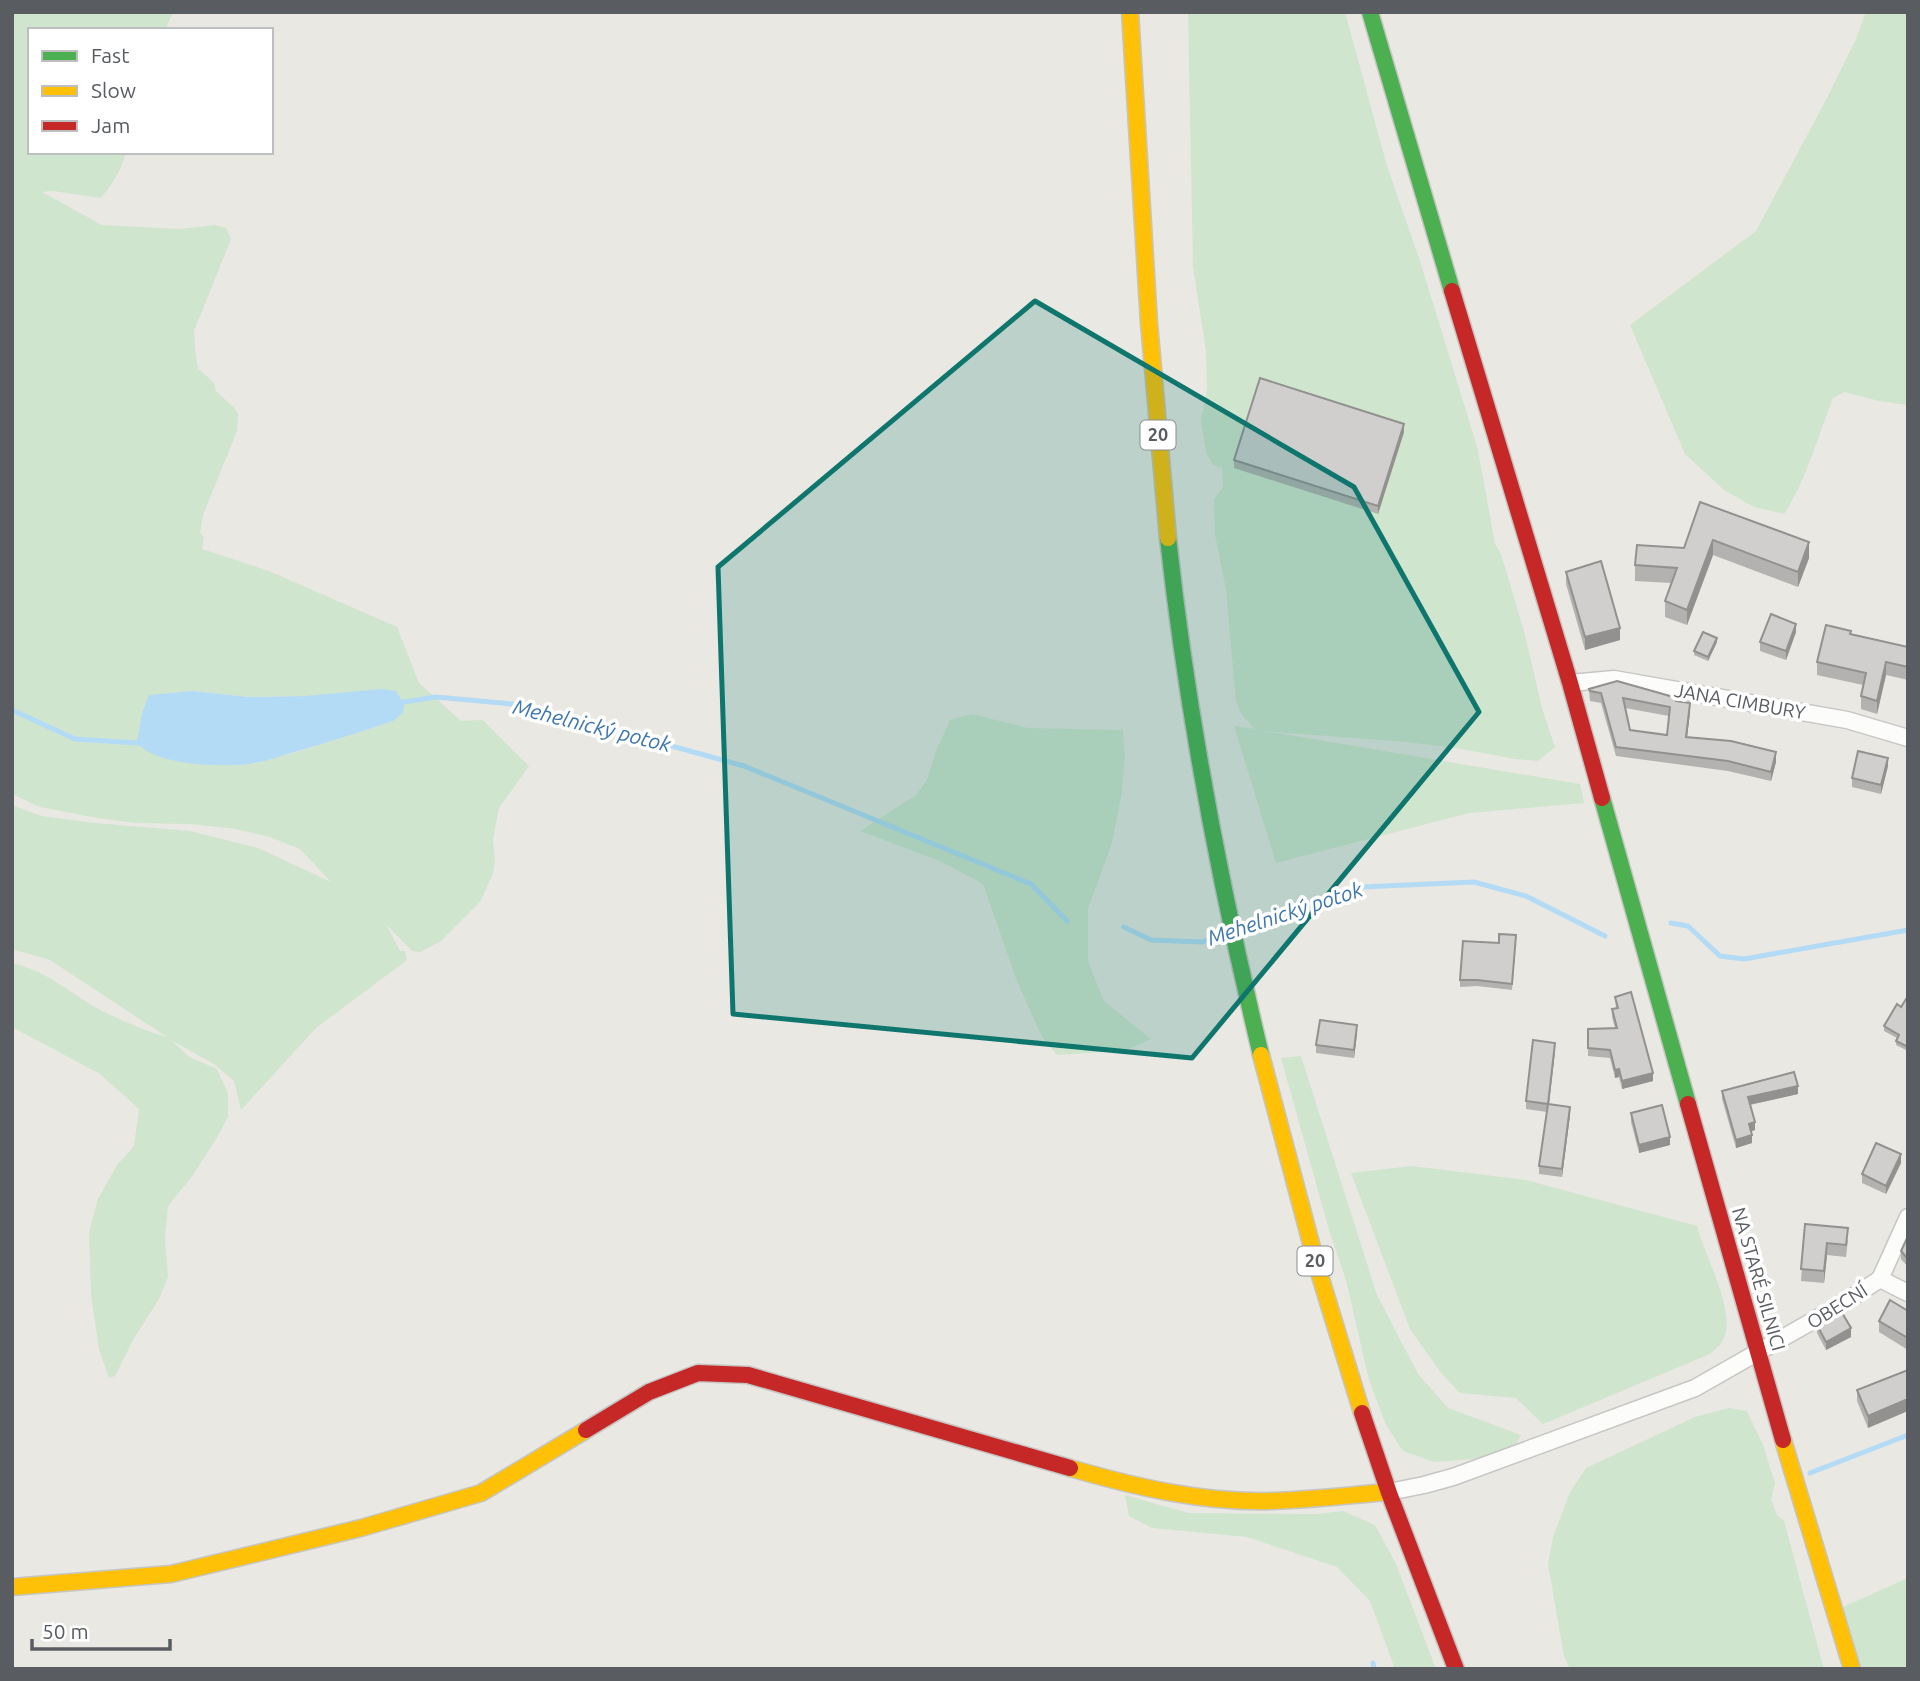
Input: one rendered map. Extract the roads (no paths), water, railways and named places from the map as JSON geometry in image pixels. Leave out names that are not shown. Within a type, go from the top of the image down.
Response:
[{"type":"street","name":"20","points":[[1130,12],[1161,467],[1180,631],[1216,855],[1253,1027],[1326,1297],[1389,1492],[1456,1669]]},
{"type":"street","name":"NA STARÉ SILNICI","points":[[1370,12],[1570,683],[1758,1353],[1852,1669]]},
{"type":"street","name":"JANA CIMBURY","points":[[1570,683],[1614,679],[1847,720],[1908,738]]},
{"type":"street","name":"OBECNÍ","points":[[1389,1492],[1453,1477],[1695,1388],[1837,1307],[1880,1279],[1908,1217]]},
{"type":"street","name":"OBECNÍ","points":[[1880,1279],[1908,1293]]},
{"type":"street","points":[[12,1587],[171,1574],[360,1528],[481,1493],[649,1392],[698,1373],[748,1375],[1115,1481],[1209,1498],[1270,1501],[1389,1492]]},
{"type":"water","points":[[382,689],[396,691],[404,704],[403,713],[393,721],[260,762],[210,765],[175,761],[146,751],[137,743],[142,713],[149,695],[192,691],[249,697],[305,696]]},
{"type":"waterway","name":"Mehelnický potok","points":[[397,703],[436,697],[523,705],[744,766],[1031,884],[1067,921]]},
{"type":"waterway","name":"Mehelnický potok","points":[[12,710],[75,739],[137,743],[141,739]]},
{"type":"waterway","name":"Mehelnický potok","points":[[1238,930],[1362,887],[1474,882],[1526,896],[1605,936]]},
{"type":"waterway","name":"Mehelnický potok","points":[[1671,923],[1688,926],[1720,956],[1744,959],[1908,930]]},
{"type":"waterway","name":"Mehelnický potok","points":[[1124,927],[1151,940],[1202,942],[1226,934]]},
{"type":"waterway","points":[[1810,1473],[1908,1435]]},
{"type":"waterway","points":[[1373,1663],[1374,1669]]}]
